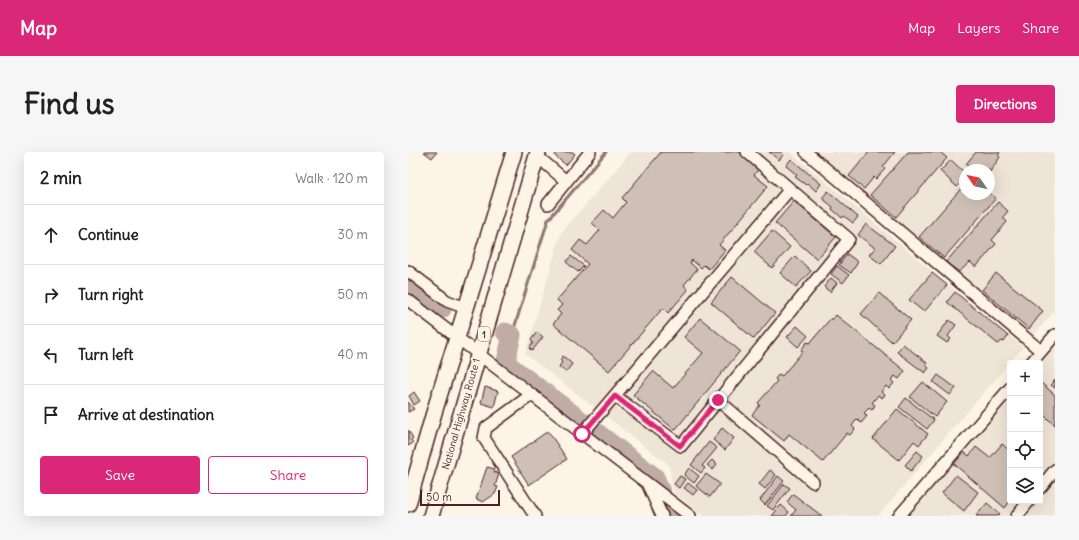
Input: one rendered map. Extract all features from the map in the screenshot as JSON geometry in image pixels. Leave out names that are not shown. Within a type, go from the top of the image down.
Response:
[{"type":"highway","points":[[408,504],[412,476],[457,338],[514,152]]},
{"type":"highway","name":"National Highway Route 1","points":[[431,516],[538,154]]},
{"type":"street","points":[[548,204],[590,152]]},
{"type":"street","points":[[615,396],[680,446],[849,239],[747,152]]},
{"type":"street","points":[[806,152],[1041,351]]},
{"type":"street","points":[[538,154],[566,181]]},
{"type":"street","points":[[582,434],[790,189]]},
{"type":"street","points":[[408,271],[447,301],[466,308]]},
{"type":"street","points":[[408,300],[678,509],[690,516]]},
{"type":"street","points":[[1034,360],[1055,335]]},
{"type":"street","points":[[900,516],[1007,391]]},
{"type":"street","points":[[531,395],[486,428],[484,438],[535,516]]},
{"type":"street","points":[[718,400],[813,482]]},
{"type":"street","points":[[1043,484],[1055,470]]},
{"type":"street","points":[[650,486],[662,516]]},
{"type":"street","points":[[1017,516],[1027,504]]},
{"type":"shaded area","points":[[631,152],[790,152],[1023,347],[1012,360],[1007,360],[1007,366],[878,516],[703,516],[673,492],[669,465],[525,354],[561,233]]},
{"type":"shaded area","points":[[812,152],[1055,152],[1055,310],[1031,339]]},
{"type":"shaded area","points":[[1055,340],[1055,516],[906,516],[1007,398],[1007,504],[1043,504],[1043,360],[1038,360]]},
{"type":"building","points":[[424,152],[437,152],[432,158]]},
{"type":"building","points":[[556,152],[573,152],[575,154],[566,165],[555,156]]},
{"type":"building","points":[[661,152],[740,152],[759,168],[754,175],[768,186],[719,245],[725,250],[709,269],[704,265],[701,268],[692,260],[690,263],[697,269],[684,285],[688,290],[668,313],[663,308],[609,371],[553,324],[561,314],[557,310],[562,305],[557,300],[588,264],[572,250],[580,240],[587,245],[600,230],[592,223],[604,210],[613,218],[626,202],[622,198]]},
{"type":"building","points":[[769,152],[782,152],[784,154],[779,160]]},
{"type":"building","points":[[869,152],[895,152],[883,167],[885,169],[876,179],[874,177],[864,189],[849,176]]},
{"type":"building","points":[[908,152],[940,152],[947,158],[896,217],[870,195]]},
{"type":"building","points":[[976,152],[1000,153],[998,155],[1000,157],[995,164],[966,164]]},
{"type":"building","points":[[791,159],[821,184],[816,191],[807,183],[806,185],[795,177],[797,175],[786,166]]},
{"type":"building","points":[[951,160],[959,167],[959,185],[957,187],[940,171]]},
{"type":"building","points":[[828,191],[858,217],[853,223],[844,216],[842,218],[832,209],[833,207],[822,198]]},
{"type":"building","points":[[959,191],[959,200],[994,200],[944,258],[919,237]]},
{"type":"building","points":[[794,201],[836,237],[817,259],[775,223]]},
{"type":"building","points":[[998,202],[1008,211],[1003,217],[1007,222],[992,240],[996,244],[976,267],[970,262],[959,272],[946,262]]},
{"type":"building","points":[[866,224],[895,246],[881,264],[869,255],[875,248],[858,235]]},
{"type":"building","points":[[772,231],[790,247],[772,268],[754,252]]},
{"type":"building","points":[[847,254],[858,262],[851,273],[839,265]]},
{"type":"building","points":[[571,256],[584,266],[578,272],[566,262]]},
{"type":"building","points":[[795,256],[811,271],[796,287],[780,273]]},
{"type":"building","points":[[837,266],[849,275],[843,283],[831,274]]},
{"type":"building","points":[[932,273],[947,285],[924,312],[909,300]]},
{"type":"building","points":[[996,273],[1043,311],[1029,329],[982,290]]},
{"type":"building","points":[[732,277],[775,313],[754,339],[711,302]]},
{"type":"building","points":[[831,278],[837,283],[830,292],[824,287]]},
{"type":"building","points":[[955,292],[1008,336],[1004,342],[1002,341],[998,344],[947,302]]},
{"type":"building","points":[[879,293],[911,320],[892,342],[861,314]]},
{"type":"building","points":[[836,315],[905,371],[899,379],[895,376],[891,380],[894,383],[889,389],[886,386],[881,392],[885,395],[882,398],[878,395],[872,403],[875,405],[872,410],[869,408],[864,413],[867,416],[861,423],[857,419],[852,426],[855,429],[850,435],[847,433],[823,462],[789,434],[784,441],[752,415],[760,405],[758,403],[777,381],[775,379],[779,374],[782,376],[803,351],[801,350],[807,342],[810,343],[831,318],[832,320]]},
{"type":"building","points":[[700,318],[740,351],[675,430],[633,395],[653,371],[673,388],[703,353],[684,337]]},
{"type":"building","points":[[949,320],[956,325],[948,336],[951,339],[947,343],[937,336]]},
{"type":"building","points":[[797,326],[808,336],[798,347],[787,337]]},
{"type":"building","points":[[537,332],[543,337],[532,351],[529,348],[533,343],[531,340]]},
{"type":"building","points":[[903,344],[927,363],[925,365],[929,368],[925,373],[897,352]]},
{"type":"building","points":[[563,356],[572,364],[566,372],[559,367],[562,362],[560,360]]},
{"type":"building","points":[[938,375],[956,388],[950,395],[933,382]]},
{"type":"building","points":[[1055,380],[1055,388],[1051,385]]},
{"type":"building","points":[[923,382],[947,402],[935,417],[910,397]]},
{"type":"building","points":[[1043,385],[1055,395],[1055,425],[1043,415]]},
{"type":"building","points":[[485,387],[498,391],[494,407],[481,403]]},
{"type":"building","points":[[414,392],[420,401],[414,405],[409,396]]},
{"type":"building","points":[[906,398],[934,420],[927,429],[899,407]]},
{"type":"building","points":[[408,402],[414,409],[408,412]]},
{"type":"building","points":[[897,409],[928,434],[919,445],[914,441],[899,460],[873,439]]},
{"type":"building","points":[[722,428],[734,438],[725,450],[713,440]]},
{"type":"building","points":[[408,430],[413,438],[411,440],[413,443],[408,446]]},
{"type":"building","points":[[548,431],[567,459],[529,485],[511,457]]},
{"type":"building","points":[[709,442],[717,448],[702,466],[705,468],[701,473],[691,465]]},
{"type":"building","points":[[1002,444],[1007,448],[1008,504],[1005,508],[954,464],[964,452],[969,456],[976,447],[990,458]]},
{"type":"building","points":[[917,451],[923,456],[911,471],[905,465]]},
{"type":"building","points":[[712,460],[717,465],[713,470],[707,465]]},
{"type":"building","points":[[487,467],[495,469],[494,472],[499,474],[495,486],[498,487],[495,494],[483,502],[476,499]]},
{"type":"building","points":[[689,468],[699,476],[694,483],[684,475]]},
{"type":"building","points":[[770,470],[776,475],[765,489],[759,484]]},
{"type":"building","points":[[706,474],[720,484],[710,497],[696,486]]},
{"type":"building","points":[[956,475],[978,492],[964,511],[942,493]]},
{"type":"building","points":[[680,476],[685,479],[679,488],[674,484]]},
{"type":"building","points":[[778,476],[784,481],[765,505],[760,500]]},
{"type":"building","points":[[688,483],[697,490],[693,495],[684,488]]},
{"type":"building","points":[[784,484],[790,488],[773,510],[767,506]]},
{"type":"building","points":[[793,494],[822,516],[791,516],[796,510],[787,502]]},
{"type":"building","points":[[987,503],[1000,514],[998,516],[976,516]]},
{"type":"building","points":[[781,505],[789,512],[786,516],[772,516]]},
{"type":"waterway","points":[[512,335],[548,220],[606,152]]},
{"type":"waterway","points":[[408,283],[442,309]]},
{"type":"waterway","points":[[505,332],[512,335],[506,361],[509,365],[655,477],[671,516]]},
{"type":"route","points":[[582,434],[615,396],[680,446],[718,400]]}]
